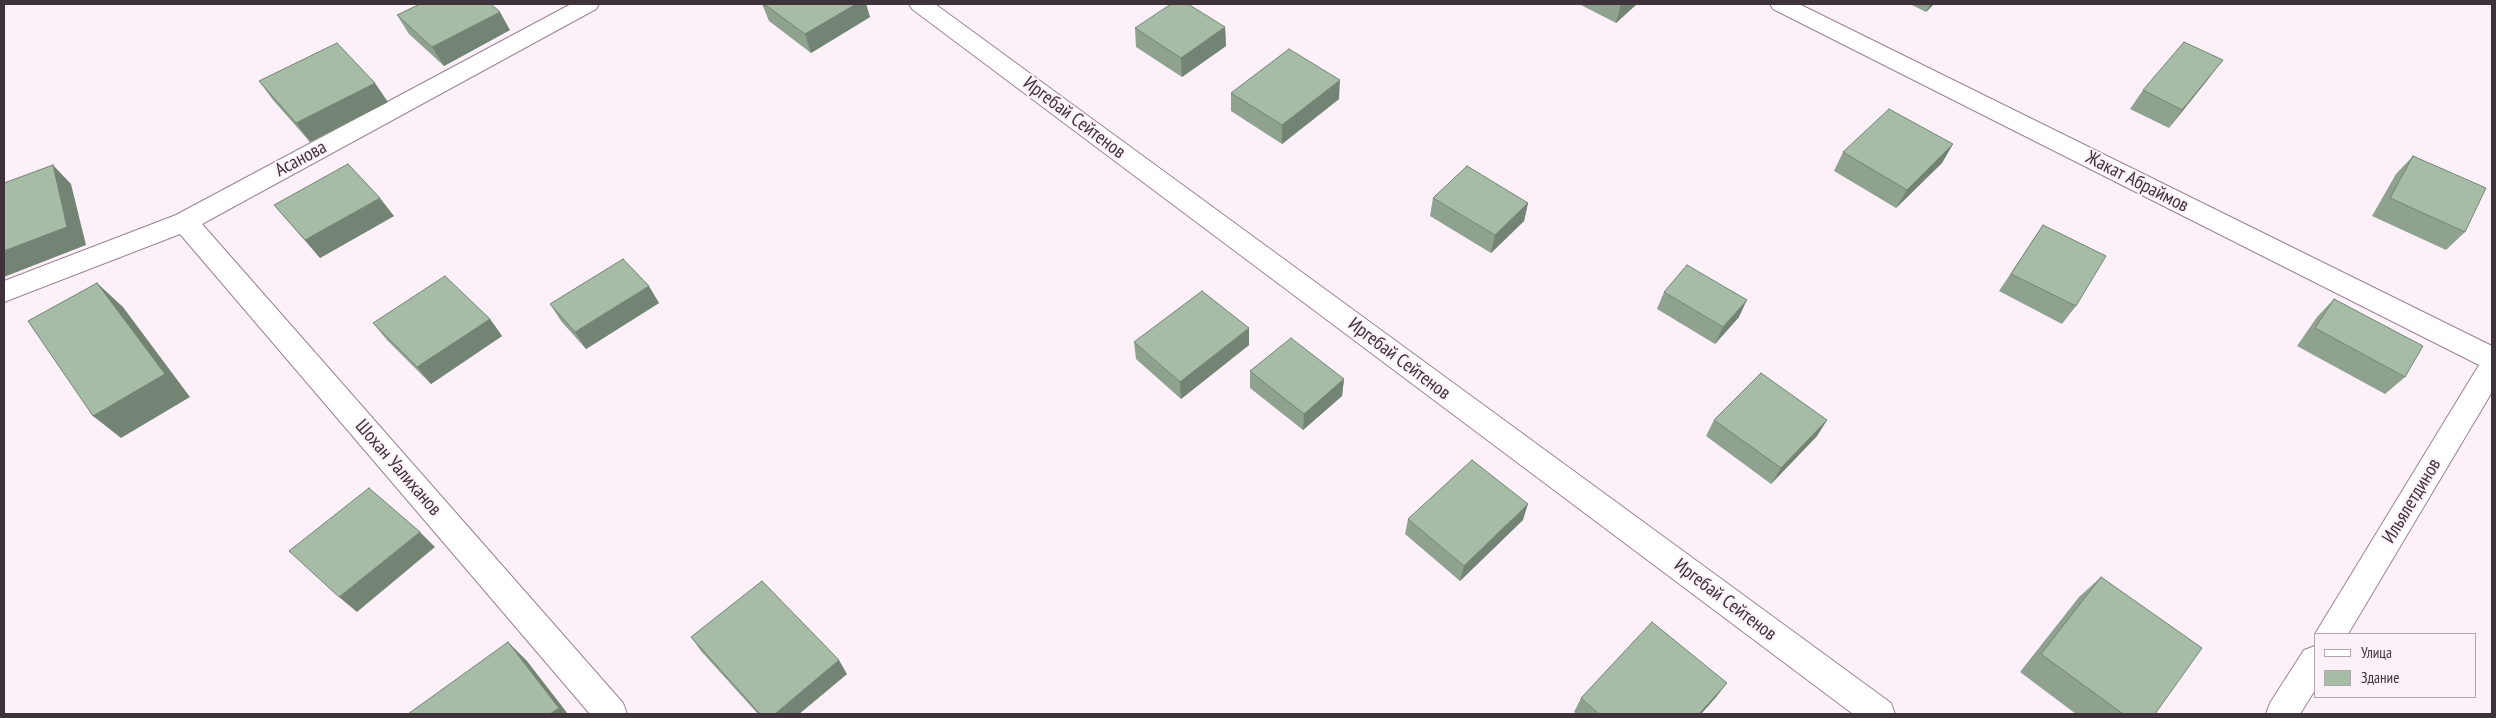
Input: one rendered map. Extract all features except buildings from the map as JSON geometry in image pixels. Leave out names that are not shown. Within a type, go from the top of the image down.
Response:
[{"type":"street","name":"Асанова","points":[[4,292],[185,222],[588,4]]},
{"type":"street","name":"Иргебай Сейтенов","points":[[920,4],[1879,714]]},
{"type":"street","name":"Жакат Абраймов","points":[[1781,4],[2492,359]]},
{"type":"street","name":"Шохан Уалиханов","points":[[185,222],[611,714]]},
{"type":"street","name":"Ильялетдинов","points":[[2332,633],[2492,368]]},
{"type":"street","points":[[2282,714],[2314,663]]}]
